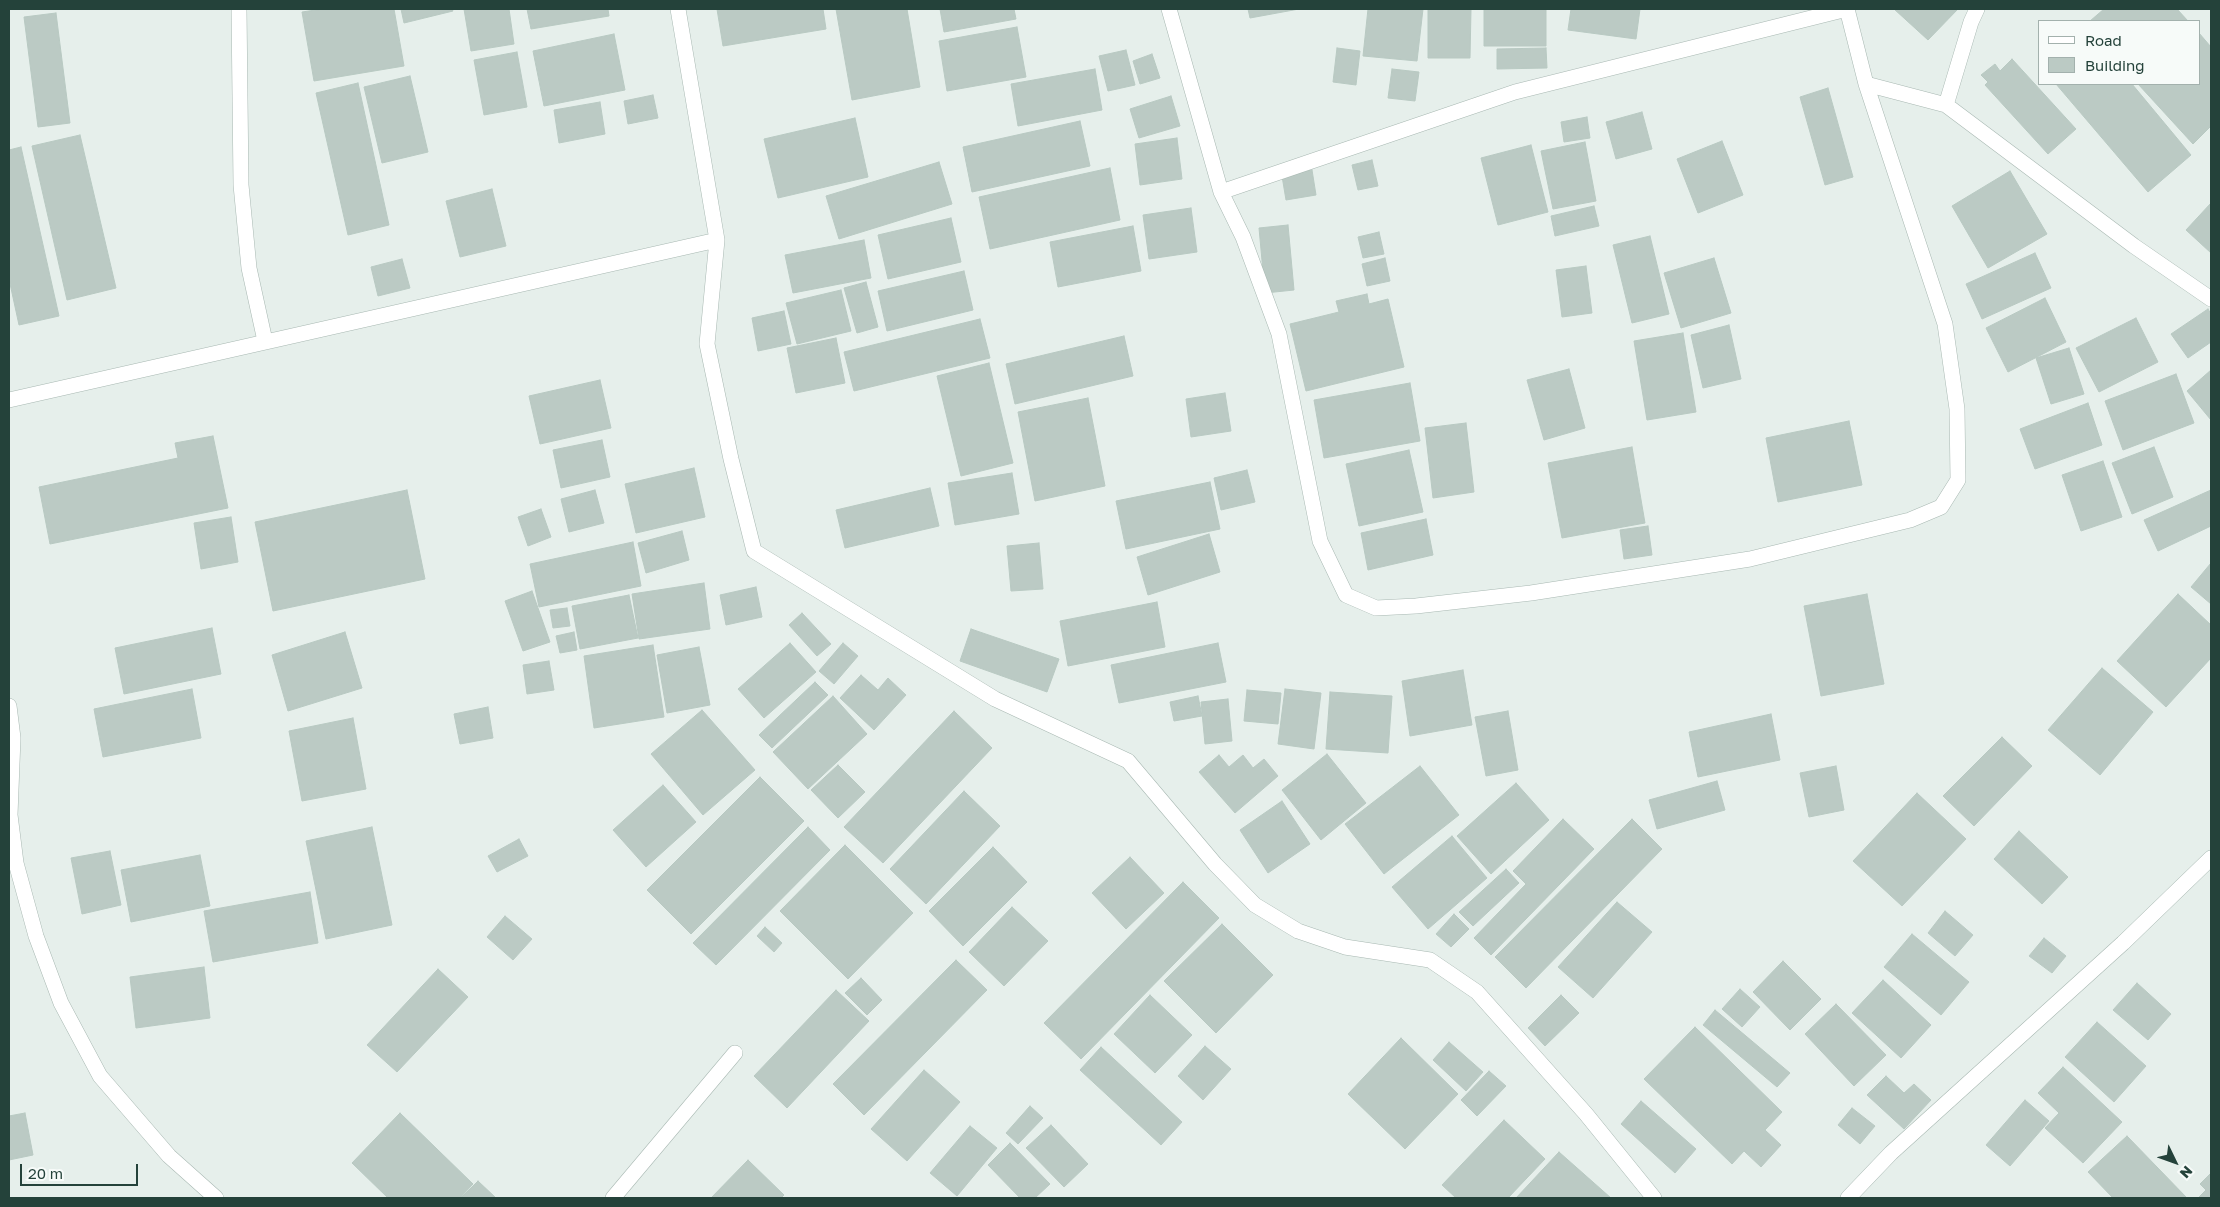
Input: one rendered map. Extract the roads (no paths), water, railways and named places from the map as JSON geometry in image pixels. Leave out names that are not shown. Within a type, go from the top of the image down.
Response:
[{"type":"street","points":[[239,9],[241,185],[249,268],[265,341]]},
{"type":"street","points":[[678,9],[717,240],[707,344],[731,459],[754,551],[995,699],[1128,760],[1215,864],[1255,905],[1298,931],[1345,947],[1430,960],[1478,992],[1586,1114],[1654,1198]]},
{"type":"street","points":[[1169,9],[1221,192],[1243,237],[1278,334],[1320,541],[1346,595],[1376,608],[1416,606],[1531,593],[1750,559],[1910,520],[1941,507],[1958,480],[1957,409],[1944,324],[1866,84],[1847,9],[1515,92],[1221,192]]},
{"type":"street","points":[[1946,105],[1971,22],[1977,9]]},
{"type":"street","points":[[1866,84],[1946,105],[2134,246],[2211,299]]},
{"type":"street","points":[[9,400],[717,240]]},
{"type":"street","points":[[9,706],[13,738],[10,815],[16,864],[36,936],[61,1003],[100,1076],[169,1156],[216,1198]]},
{"type":"street","points":[[1848,1198],[1891,1153],[2123,943],[2211,858]]},
{"type":"street","points":[[613,1198],[735,1054]]}]
